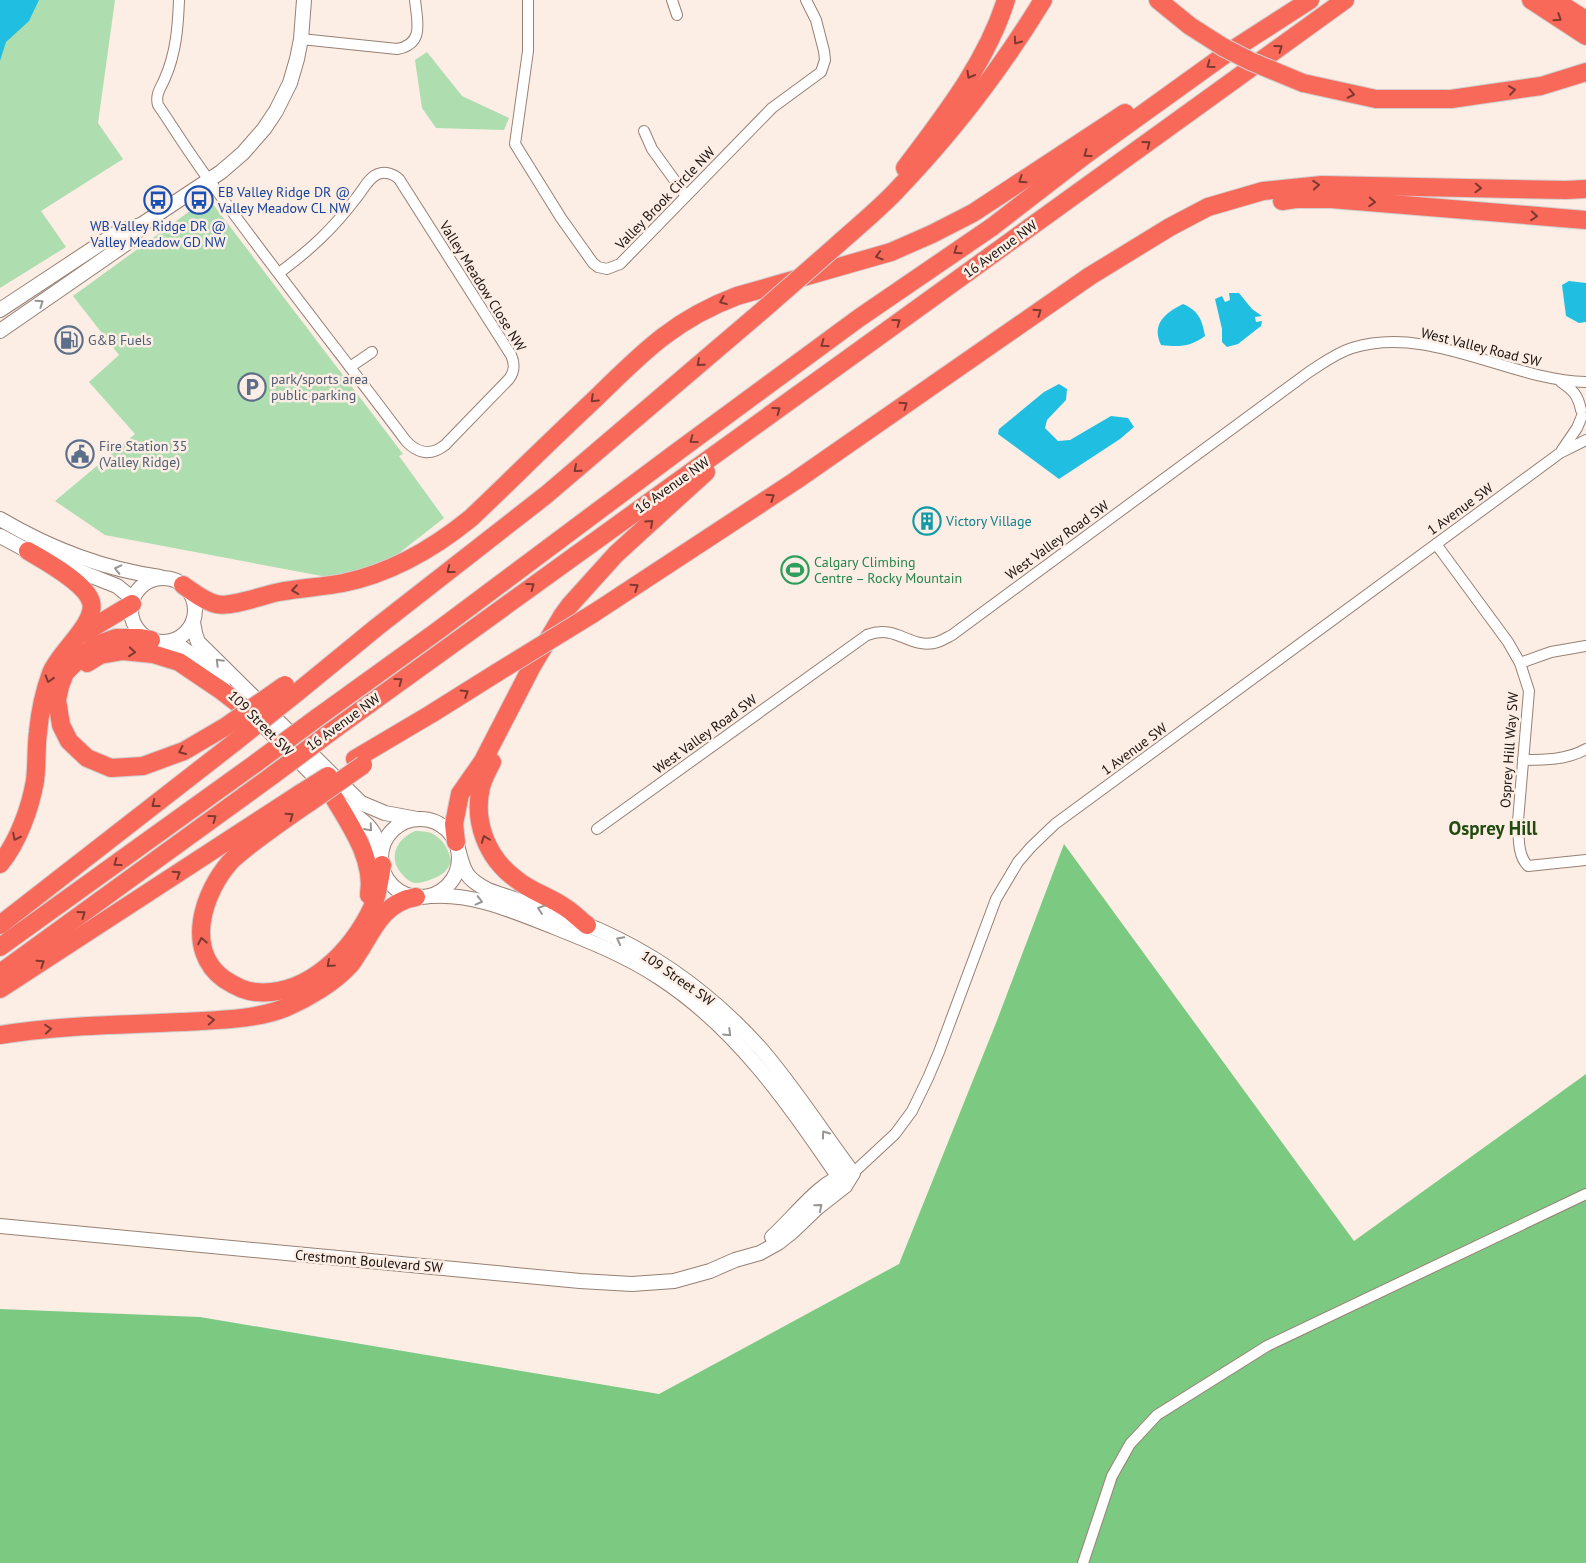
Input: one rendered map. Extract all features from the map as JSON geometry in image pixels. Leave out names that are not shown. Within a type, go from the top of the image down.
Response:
[{"type":"highway","points":[[837,245],[894,182],[961,90],[991,40],[1006,0]]},
{"type":"highway","points":[[0,925],[235,742],[290,690],[398,610],[546,495],[837,245],[895,192],[937,148],[983,89],[1023,33],[1043,0]]},
{"type":"highway","points":[[1158,0],[1190,26],[1223,47],[1250,61],[1303,83],[1376,99],[1451,99],[1541,86],[1586,72]]},
{"type":"highway","name":"16 Avenue NW","points":[[0,946],[436,632],[859,318],[992,227],[1084,156],[1183,84],[1310,0]]},
{"type":"highway","name":"16 Avenue NW","points":[[0,973],[556,567],[750,430],[1345,0]]},
{"type":"highway","points":[[1530,0],[1586,36]]},
{"type":"highway","points":[[1554,0],[1586,20]]},
{"type":"highway","points":[[183,585],[207,601],[218,605],[279,592],[344,583],[379,574],[398,566],[450,535],[471,518],[621,372],[661,337],[689,318],[736,296],[882,255],[932,234],[973,213],[1152,96],[1183,84]]},
{"type":"highway","points":[[0,989],[305,797],[431,714],[594,614],[795,481],[1090,276],[1208,207],[1263,191],[1322,184],[1586,189]]},
{"type":"highway","points":[[1170,228],[1238,209],[1296,199],[1331,199],[1586,220]]},
{"type":"highway","points":[[457,846],[454,824],[460,794],[483,760],[531,668],[570,605],[616,554],[750,430]]},
{"type":"highway","points":[[0,864],[20,830],[29,804],[35,781],[41,706],[52,671],[64,650],[75,638],[92,613],[91,602],[87,593],[74,580],[28,551]]},
{"type":"highway","points":[[75,638],[132,602]]},
{"type":"highway","points":[[160,641],[139,638],[116,638],[99,644],[85,653],[66,673],[60,686],[57,700],[61,725],[69,741],[86,758],[111,768],[143,766],[184,750],[290,690]]},
{"type":"highway","points":[[60,686],[78,669],[100,655],[123,651],[153,654],[179,662],[222,691],[256,718]]},
{"type":"highway","points":[[507,714],[497,751],[481,785],[478,810],[484,840],[498,862],[515,879],[563,905],[587,925]]},
{"type":"highway","points":[[331,793],[360,846],[367,865],[370,891],[362,927]]},
{"type":"highway","points":[[305,797],[231,861],[213,887],[202,915],[200,938],[206,958],[217,973],[236,987],[254,992],[280,992],[307,980],[325,969],[347,948],[362,927],[374,904],[382,862]]},
{"type":"highway","points":[[0,1035],[70,1027],[251,1017],[286,1008],[323,988],[351,965],[370,934],[390,907],[404,899],[424,896]]},
{"type":"street","name":"Valley Meadow Close NW","points":[[179,0],[176,45],[172,62],[160,87],[157,100],[158,105],[208,180],[406,442],[416,450],[426,453],[437,451],[445,445],[513,373],[514,365],[511,355],[400,179],[393,175],[381,173],[372,178],[332,228],[308,251],[279,273]]},
{"type":"street","points":[[0,331],[130,240],[141,226],[231,164],[264,129],[276,111],[290,83],[301,39],[304,0]]},
{"type":"street","points":[[301,39],[397,49],[404,48],[413,42],[416,35],[415,0]]},
{"type":"street","name":"Valley Brook Circle NW","points":[[528,0],[528,51],[515,144],[561,218],[594,263],[598,267],[607,270],[620,264],[772,108],[820,72],[825,60],[824,51],[816,20],[806,0]]},
{"type":"street","points":[[672,0],[677,15]]},
{"type":"street","points":[[644,132],[652,149],[686,196]]},
{"type":"street","points":[[0,310],[118,232],[141,226]]},
{"type":"street","name":"West Valley Road SW","points":[[597,829],[867,635],[874,632],[888,632],[915,642],[928,644],[940,641],[952,634],[1309,372],[1340,353],[1369,344],[1408,343],[1441,349],[1558,380],[1586,382]]},
{"type":"street","points":[[350,367],[372,352]]},
{"type":"street","name":"West Valley Road SW","points":[[1558,380],[1569,387],[1579,398],[1583,417]]},
{"type":"street","name":"1 Avenue SW","points":[[1560,453],[1583,417],[1583,398],[1586,392]]},
{"type":"street","name":"1 Avenue SW","points":[[853,1173],[895,1134],[920,1096],[939,1052],[996,899],[1014,868],[1031,847],[1054,824],[1560,453],[1586,440]]},
{"type":"street","points":[[0,519],[28,536],[102,565],[139,574],[166,578],[175,580],[183,585],[189,591],[195,606],[194,622],[183,636],[160,641],[139,632],[131,612],[132,602],[137,592],[149,581],[166,578]]},
{"type":"street","points":[[0,536],[28,551],[117,586],[132,602]]},
{"type":"street","name":"Osprey Hill Way SW","points":[[1436,544],[1508,642],[1520,663],[1529,691],[1518,822],[1519,841],[1525,862],[1528,866],[1586,860]]},
{"type":"street","name":"109 Street SW","points":[[194,622],[198,642],[361,803],[385,813],[417,820]]},
{"type":"street","name":"109 Street SW","points":[[160,641],[182,647],[194,656],[352,814],[368,826],[376,836],[382,862]]},
{"type":"street","points":[[1520,663],[1551,652],[1586,646]]},
{"type":"street","points":[[1523,760],[1542,760],[1568,756],[1586,749]]},
{"type":"street","points":[[424,819],[437,823],[448,831],[457,846],[459,864],[454,878],[444,889],[424,896],[403,893],[387,879],[382,862],[384,845],[391,832],[403,824],[424,819]]},
{"type":"street","name":"109 Street SW","points":[[457,846],[467,875],[474,884],[615,937],[656,960],[699,990],[751,1039],[777,1068],[853,1173]]},
{"type":"street","name":"109 Street SW","points":[[424,896],[448,895],[480,901],[509,910],[592,942],[662,979],[712,1018],[746,1052],[772,1084],[842,1181]]},
{"type":"street","name":"Crestmont Boulevard SW","points":[[0,1226],[613,1284],[646,1284],[674,1280],[710,1271],[735,1260],[771,1238],[817,1193],[842,1181],[853,1173]]},
{"type":"street","points":[[1083,1563],[1112,1476],[1130,1444],[1157,1415],[1267,1346],[1586,1194]]},
{"type":"green space","points":[[0,0],[115,0],[98,123],[123,159],[41,211],[66,247],[0,288]]},
{"type":"green space","points":[[427,52],[462,96],[509,118],[504,130],[436,128],[422,108],[415,60]]},
{"type":"green space","points":[[201,203],[212,203],[403,454],[399,456],[444,518],[398,554],[364,573],[327,577],[105,535],[55,501],[135,434],[89,382],[119,355],[73,296]]},
{"type":"green space","points":[[415,831],[432,833],[440,839],[446,847],[451,861],[448,868],[441,875],[416,883],[409,881],[395,863],[396,850],[399,844]]},
{"type":"green space","points":[[1064,844],[1354,1241],[1586,1074],[1586,1563],[0,1563],[0,1309],[200,1317],[659,1394],[899,1264],[996,1023]]},
{"type":"water","points":[[0,0],[39,0],[29,21],[6,42],[0,61]]},
{"type":"water","points":[[1569,281],[1586,283],[1586,322],[1579,323],[1566,316],[1562,285]]},
{"type":"water","points":[[1229,293],[1239,293],[1252,309],[1262,316],[1255,317],[1256,322],[1262,321],[1261,326],[1238,344],[1227,347],[1222,342],[1222,329],[1215,299],[1222,296],[1225,302],[1230,300]]},
{"type":"water","points":[[1183,304],[1193,310],[1199,317],[1205,336],[1184,345],[1161,345],[1158,338],[1159,325],[1165,315]]},
{"type":"water","points":[[1059,384],[1067,389],[1066,400],[1047,420],[1045,428],[1058,441],[1070,440],[1111,416],[1128,418],[1134,427],[1120,439],[1059,479],[998,434],[999,429],[1044,392]]},
{"type":"place","name":"WB Valley Ridge DR @ Valley Meadow GD NW","points":[[158,200]]},
{"type":"place","name":"EB Valley Ridge DR @ Valley Meadow CL NW","points":[[199,200]]},
{"type":"place","name":"G&B Fuels","points":[[69,340]]},
{"type":"place","name":"park/sports area public parking","points":[[252,387]]},
{"type":"place","name":"Fire Station 35 (Valley Ridge)","points":[[80,454]]},
{"type":"place","name":"Victory Village","points":[[927,521]]},
{"type":"place","name":"Calgary Climbing Centre – Rocky Mountain","points":[[795,570]]},
{"type":"district","name":"Osprey Hill","points":[[1493,828]]}]
